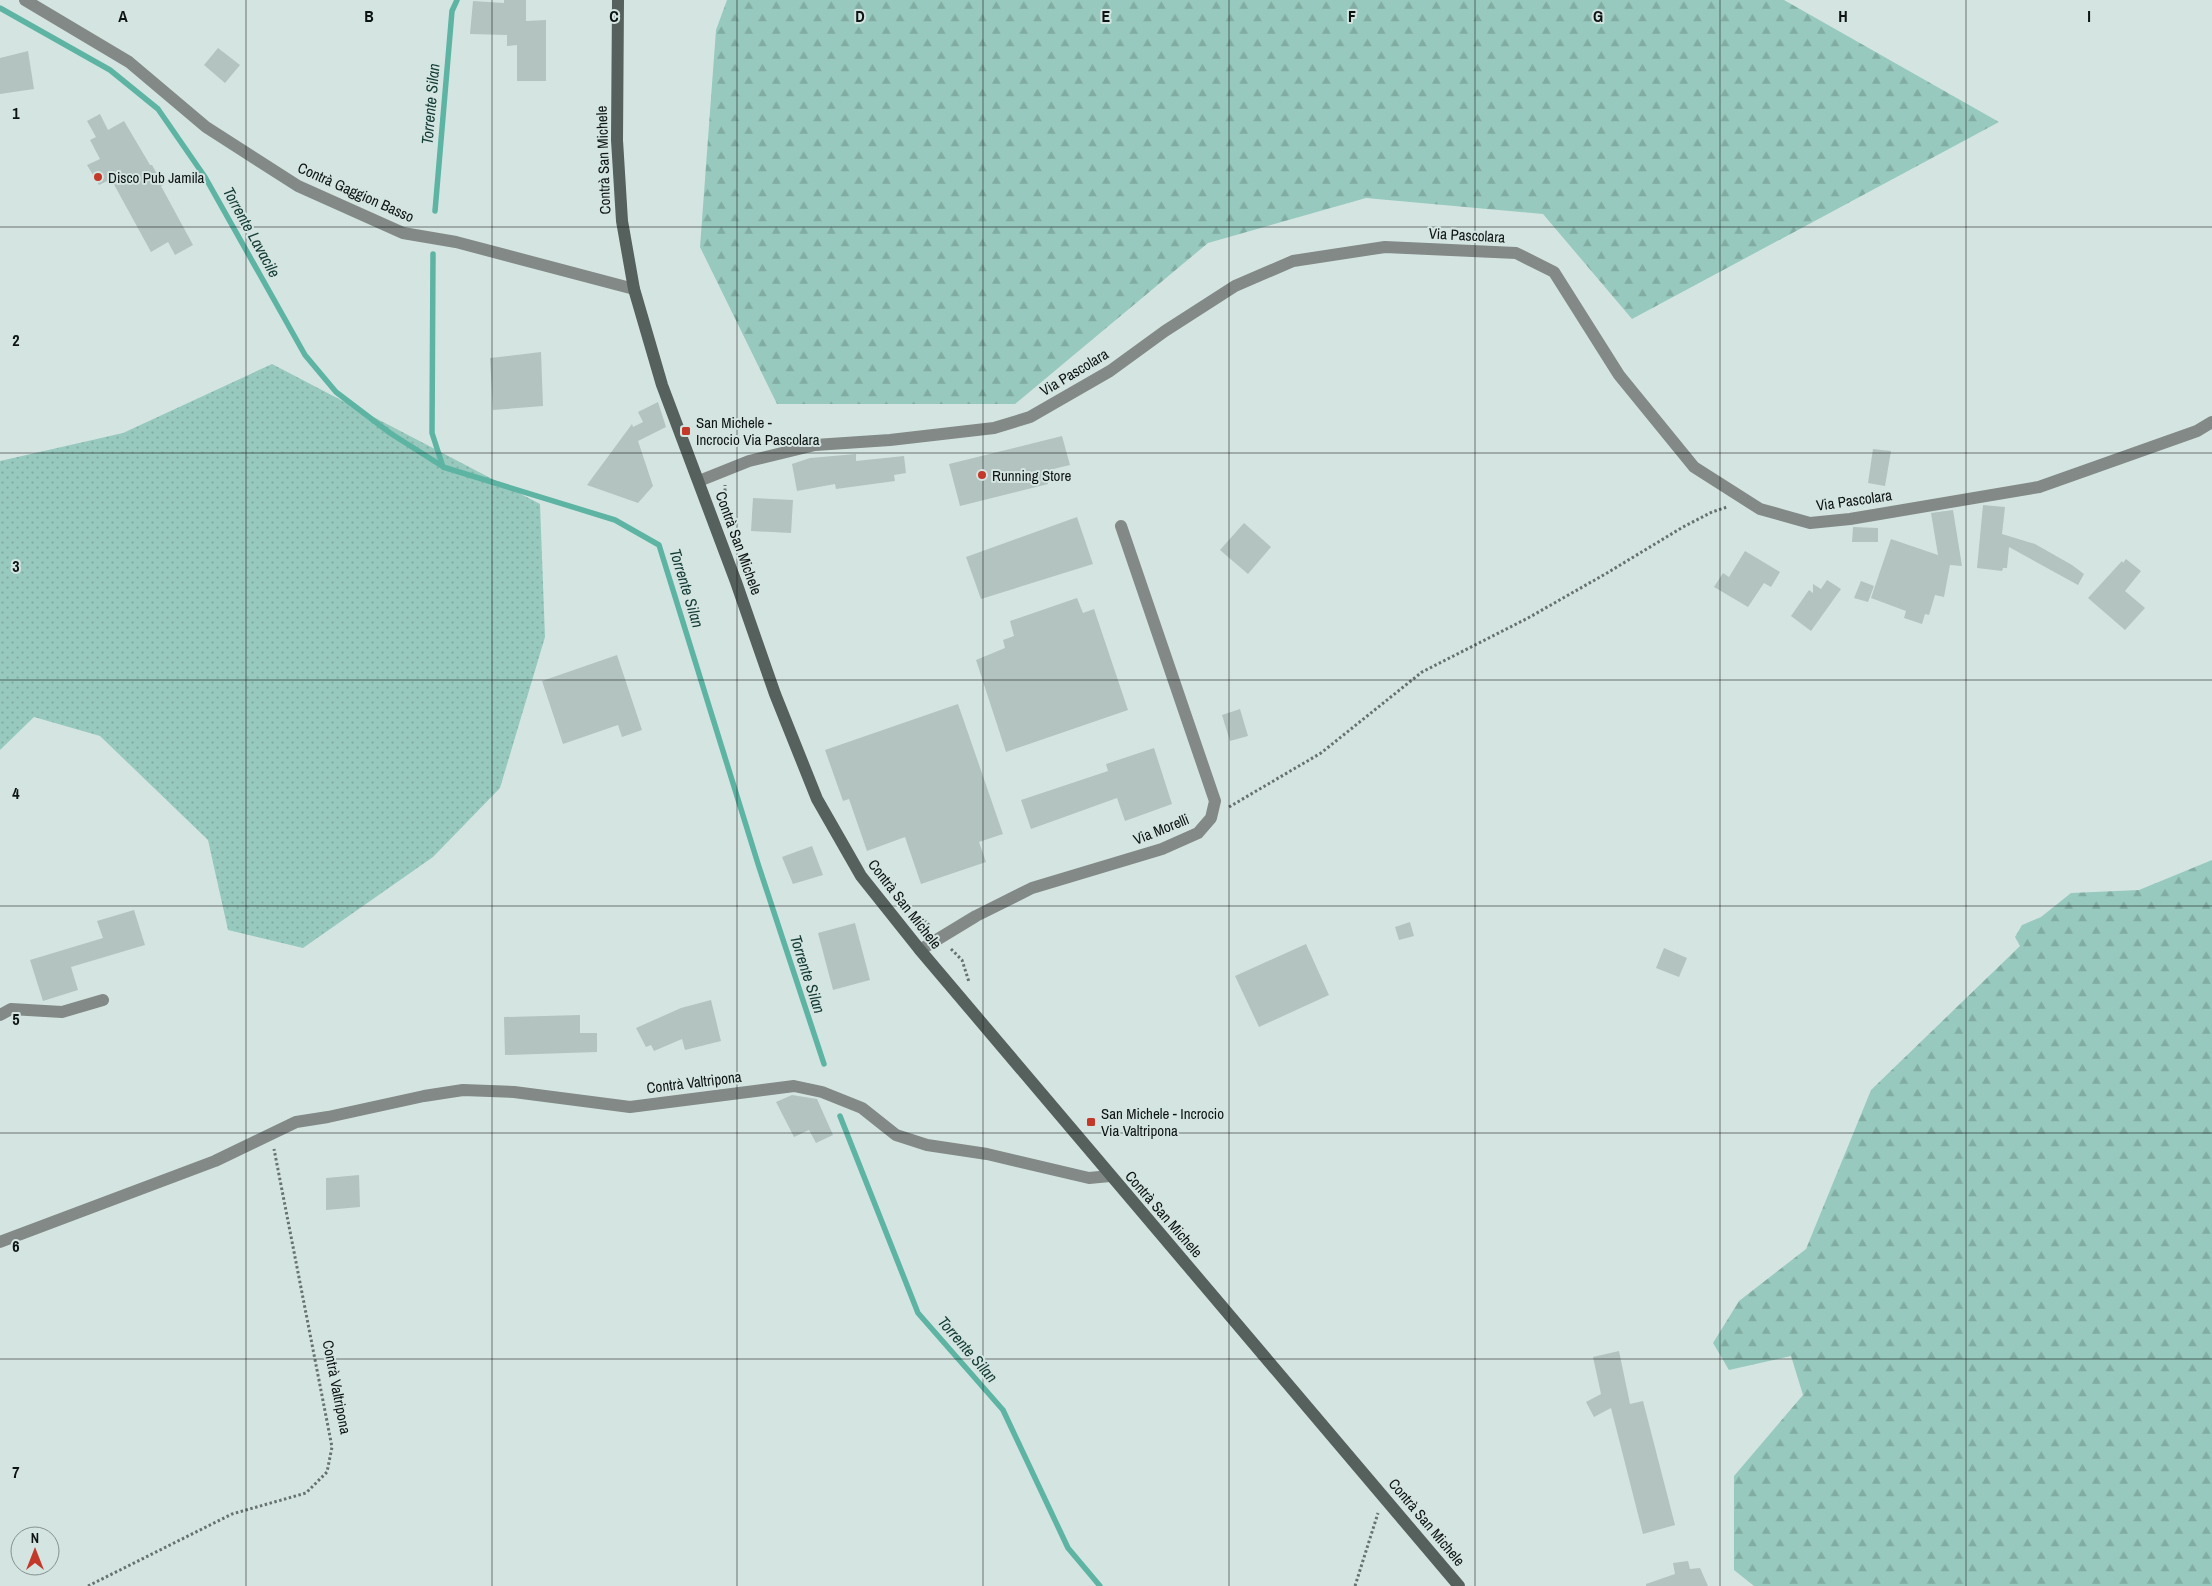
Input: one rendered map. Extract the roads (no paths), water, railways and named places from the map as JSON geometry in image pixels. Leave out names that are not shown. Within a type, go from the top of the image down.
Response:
[{"type":"main road","name":"Contrà San Michele","points":[[618,0],[617,140],[622,221],[634,289],[662,386],[699,481],[775,694],[817,800],[861,876],[920,950],[1459,1586]]},
{"type":"street","name":"Contrà Gaggion Basso","points":[[25,0],[129,62],[206,126],[298,186],[403,233],[456,242],[634,289]]},
{"type":"street","name":"Via Pascolara","points":[[699,481],[749,460],[815,445],[890,440],[994,428],[1030,417],[1110,371],[1235,286],[1293,261],[1386,247],[1516,253],[1554,272],[1619,375],[1694,467],[1760,509],[1810,522],[1850,519],[2039,487],[2197,431],[2212,422]]},
{"type":"street","name":"Via Morelli","points":[[920,950],[976,916],[1032,888],[1162,848],[1198,833],[1210,818],[1215,801],[1121,526]]},
{"type":"street","points":[[0,1015],[11,1009],[62,1012],[103,1000]]},
{"type":"street","name":"Contrà Valtripona","points":[[0,1242],[215,1161],[296,1122],[463,1090],[514,1092],[630,1107],[794,1086],[822,1092],[862,1108],[896,1135],[927,1145],[987,1154],[1089,1178],[1110,1176]]},
{"type":"waterway","name":"Torrente Silan","points":[[435,211],[452,11],[457,0]]},
{"type":"waterway","name":"Torrente Lavacile","points":[[0,8],[110,70],[158,109],[205,177],[305,355],[336,392],[390,433],[442,466]]},
{"type":"waterway","name":"Torrente Silan","points":[[433,254],[432,433],[443,467],[615,520],[659,545],[759,867],[824,1064]]},
{"type":"waterway","name":"Torrente Silan","points":[[840,1116],[918,1313],[1003,1410],[1068,1548],[1100,1586]]},
{"type":"place","name":"Disco Pub Jamila","points":[[98,177]]},
{"type":"place","name":"San Michele - Incrocio Via Pascolara","points":[[686,431]]},
{"type":"place","name":"Running Store","points":[[982,475]]},
{"type":"place","name":"San Michele - Incrocio Via Valtripona","points":[[1091,1122]]}]
